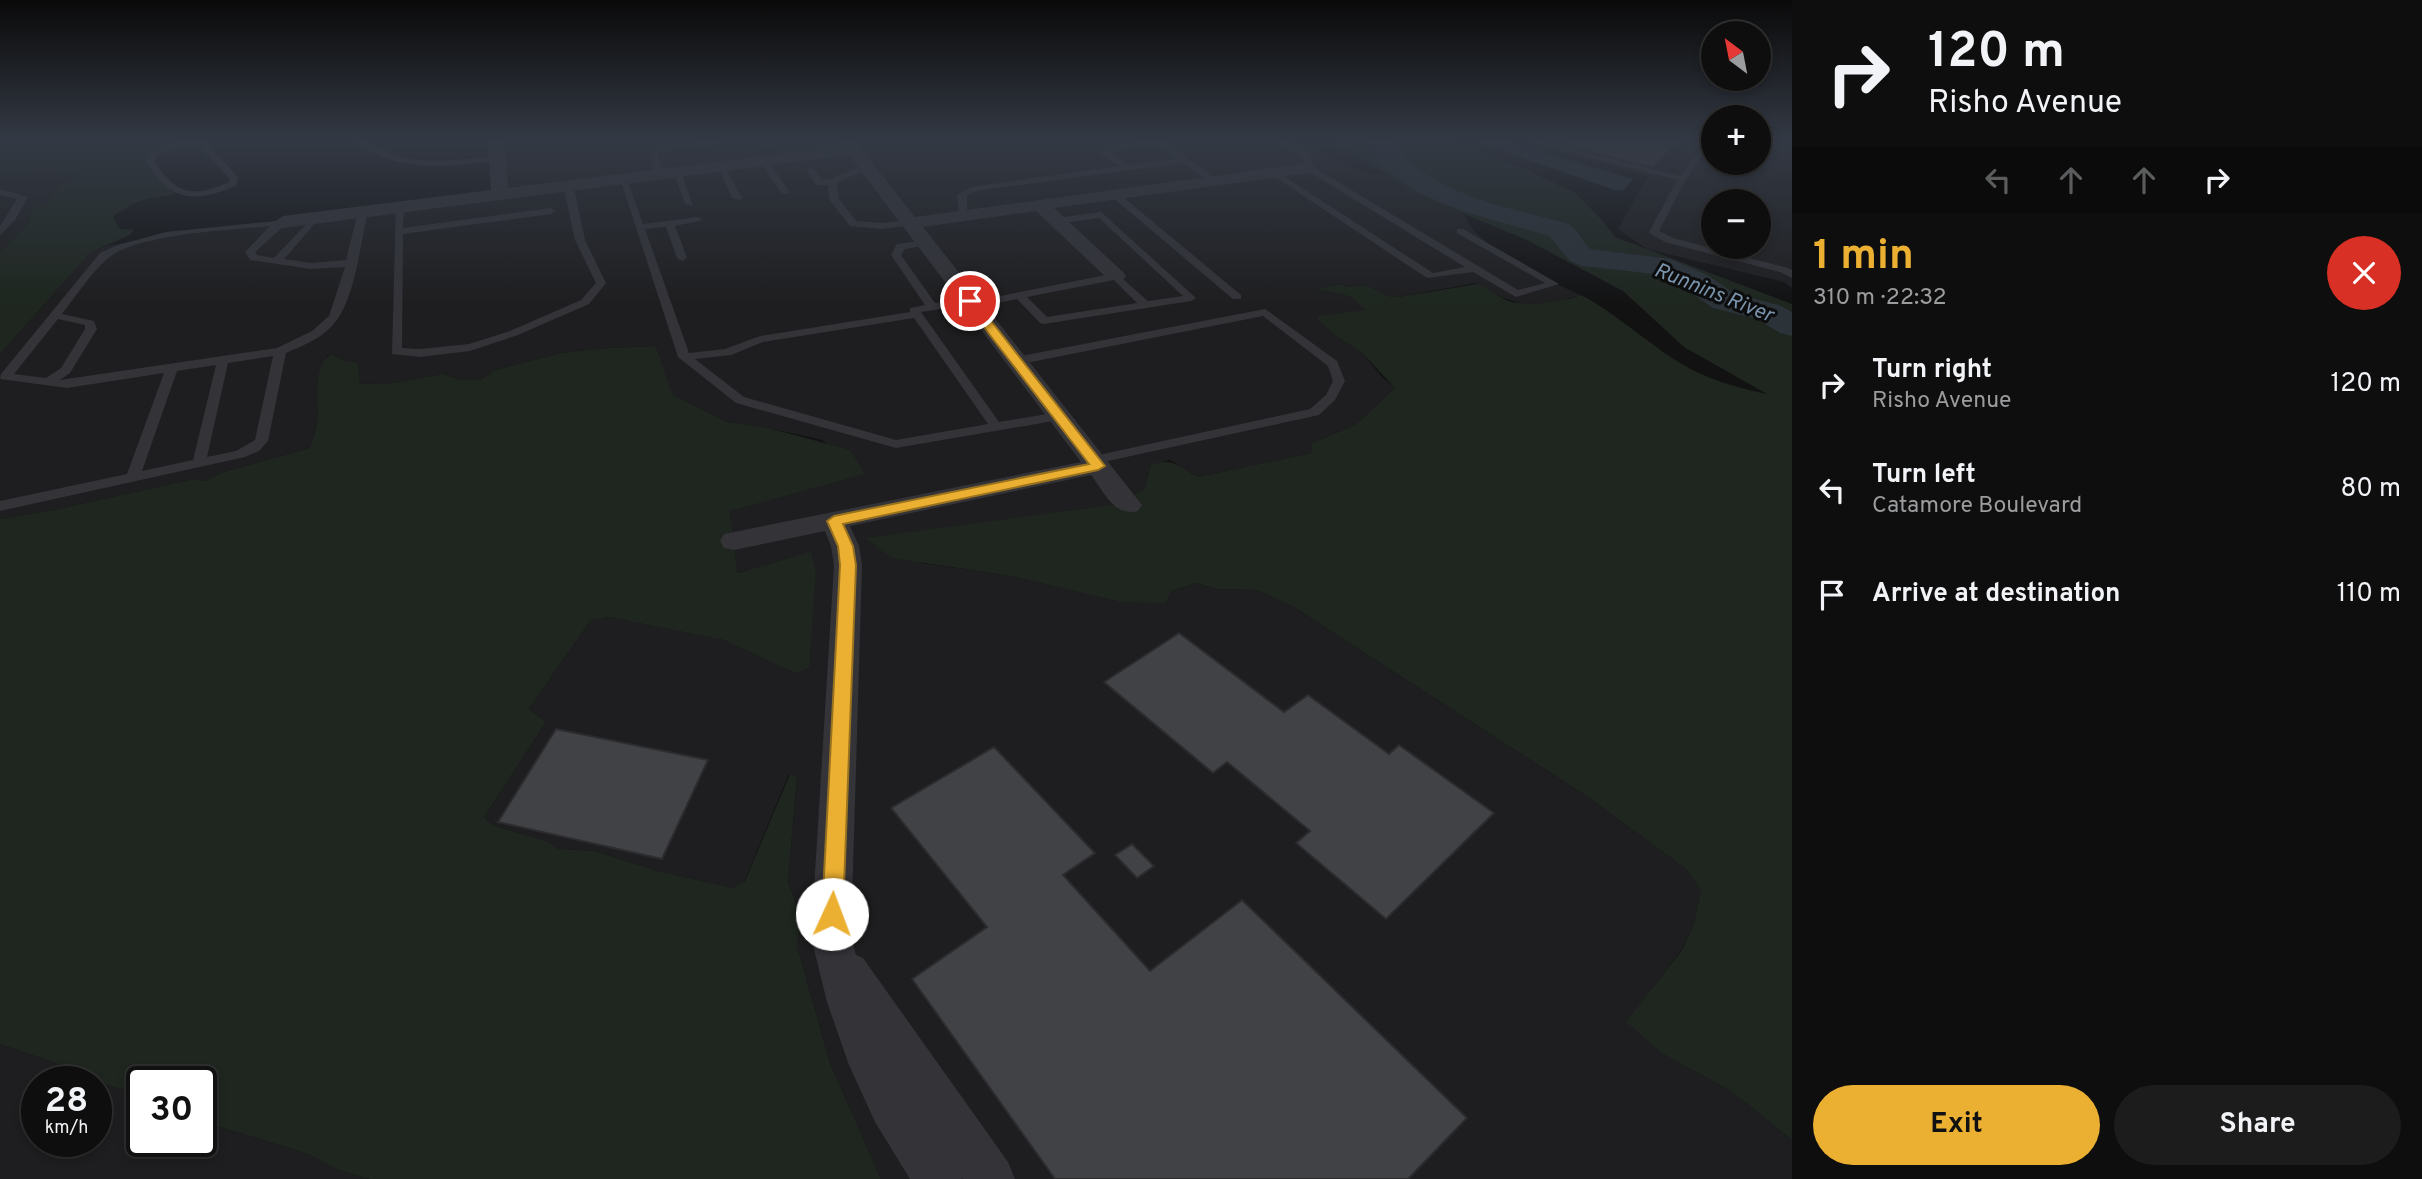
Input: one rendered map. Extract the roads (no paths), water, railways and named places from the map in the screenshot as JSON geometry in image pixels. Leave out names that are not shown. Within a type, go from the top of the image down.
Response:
[{"type":"street","points":[[282,222],[480,195]]},
{"type":"street","points":[[888,195],[1128,505]]},
{"type":"street","points":[[910,223],[1108,195]]},
{"type":"street","points":[[1041,206],[1116,276]]},
{"type":"street","points":[[734,541],[1096,463]]},
{"type":"street","points":[[834,521],[845,546],[848,565],[831,937],[842,988],[890,1104],[938,1179]]},
{"type":"street","points":[[837,958],[990,1179]]},
{"type":"lane","points":[[0,232],[12,218],[23,197],[14,195]]},
{"type":"lane","points":[[399,207],[396,351],[420,353],[470,346],[514,333],[585,302],[601,283],[580,240],[570,195]]},
{"type":"lane","points":[[628,195],[684,357],[740,400],[896,444],[1059,416]]},
{"type":"lane","points":[[688,195],[690,204]]},
{"type":"lane","points":[[834,195],[853,224],[882,226],[910,223]]},
{"type":"lane","points":[[962,195],[964,216]]},
{"type":"lane","points":[[1115,195],[1237,297]]},
{"type":"lane","points":[[1307,195],[1431,276],[1475,269]]},
{"type":"lane","points":[[1353,195],[1516,294],[1553,284],[1460,231]]},
{"type":"lane","points":[[1674,195],[1654,232],[1669,240],[1784,270],[1792,275]]},
{"type":"lane","points":[[398,232],[551,211]]},
{"type":"lane","points":[[2,381],[50,381],[67,384],[280,351],[320,332],[337,314],[363,212]]},
{"type":"lane","points":[[1020,295],[1044,321],[1191,298],[1101,215],[1057,221]]},
{"type":"lane","points":[[276,261],[315,218]]},
{"type":"lane","points":[[639,227],[698,220]]},
{"type":"lane","points":[[282,222],[250,251],[254,258],[311,265],[350,263]]},
{"type":"lane","points":[[2,381],[53,314],[104,255],[117,247],[155,237],[282,222]]},
{"type":"lane","points":[[669,223],[682,258]]},
{"type":"lane","points":[[925,243],[901,246],[896,255],[932,307]]},
{"type":"lane","points":[[996,427],[914,310],[1020,295],[1116,276],[1145,305]]},
{"type":"lane","points":[[1016,361],[1265,312],[1333,364],[1339,381],[1331,397],[1314,411],[1096,463]]},
{"type":"lane","points":[[684,357],[727,352],[761,339],[917,313]]},
{"type":"lane","points":[[50,381],[66,370],[92,329],[90,323],[83,320],[53,314]]},
{"type":"lane","points":[[0,506],[199,464],[254,448],[261,441],[280,351]]},
{"type":"lane","points":[[199,464],[223,360]]},
{"type":"lane","points":[[133,478],[172,368]]},
{"type":"waterway","name":"Runnins River","points":[[1445,195],[1559,230],[1570,238],[1570,246],[1580,255],[1593,260],[1660,265],[1698,283],[1724,301],[1768,312],[1792,326]]}]
